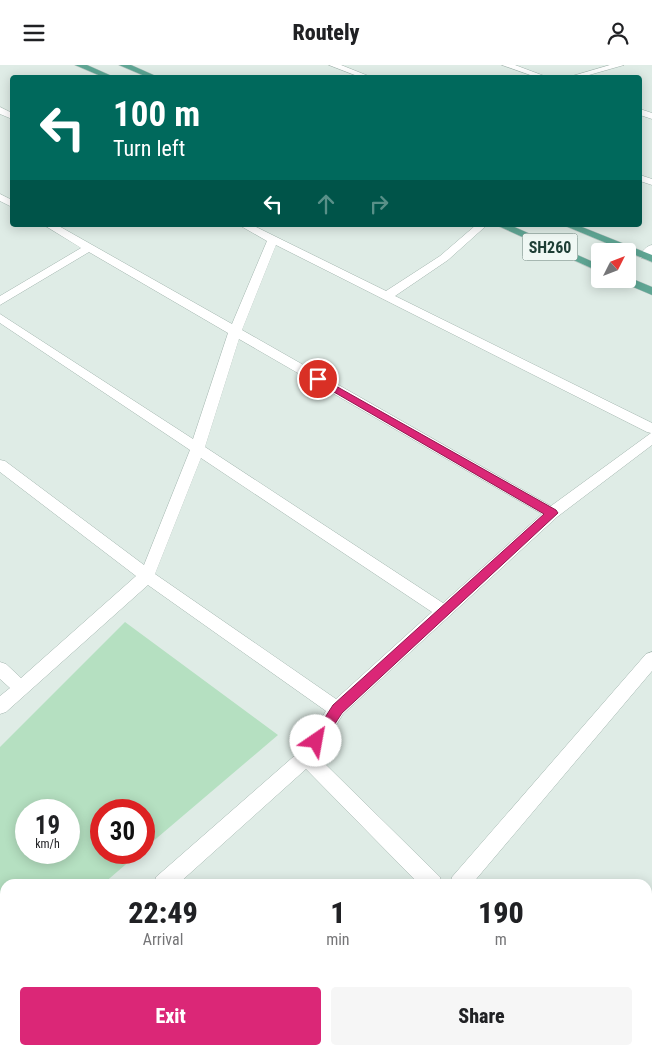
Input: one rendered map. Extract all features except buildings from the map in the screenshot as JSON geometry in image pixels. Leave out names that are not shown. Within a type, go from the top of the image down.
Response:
[{"type":"main road","points":[[79,65],[105,75]]},
{"type":"main road","points":[[123,65],[149,75]]},
{"type":"main road","name":"SH260","points":[[506,227],[591,265]]},
{"type":"main road","name":"SH260","points":[[574,227],[650,254]]},
{"type":"main road","points":[[636,284],[652,291]]},
{"type":"street","points":[[333,65],[361,75]]},
{"type":"street","points":[[506,65],[537,75]]},
{"type":"street","points":[[581,75],[620,65]]},
{"type":"street","points":[[52,227],[552,513]]},
{"type":"street","points":[[248,227],[652,429]]},
{"type":"street","points":[[386,296],[444,257],[480,227]]},
{"type":"street","points":[[0,707],[147,576],[197,449],[235,331],[273,239]]},
{"type":"street","points":[[0,301],[88,248]]},
{"type":"street","points":[[0,318],[444,612]]},
{"type":"street","points":[[169,879],[306,757],[337,709],[552,513],[652,439]]},
{"type":"street","points":[[0,465],[147,576],[337,709]]},
{"type":"street","points":[[463,879],[652,659]]},
{"type":"street","points":[[0,669],[21,688]]},
{"type":"street","points":[[306,757],[428,879]]},
{"type":"green space","points":[[125,622],[278,735],[155,840],[155,799],[90,799],[90,864],[126,864],[109,879],[0,879],[0,747]]},
{"type":"route","points":[[316,741],[337,709],[552,513],[318,379]]}]
